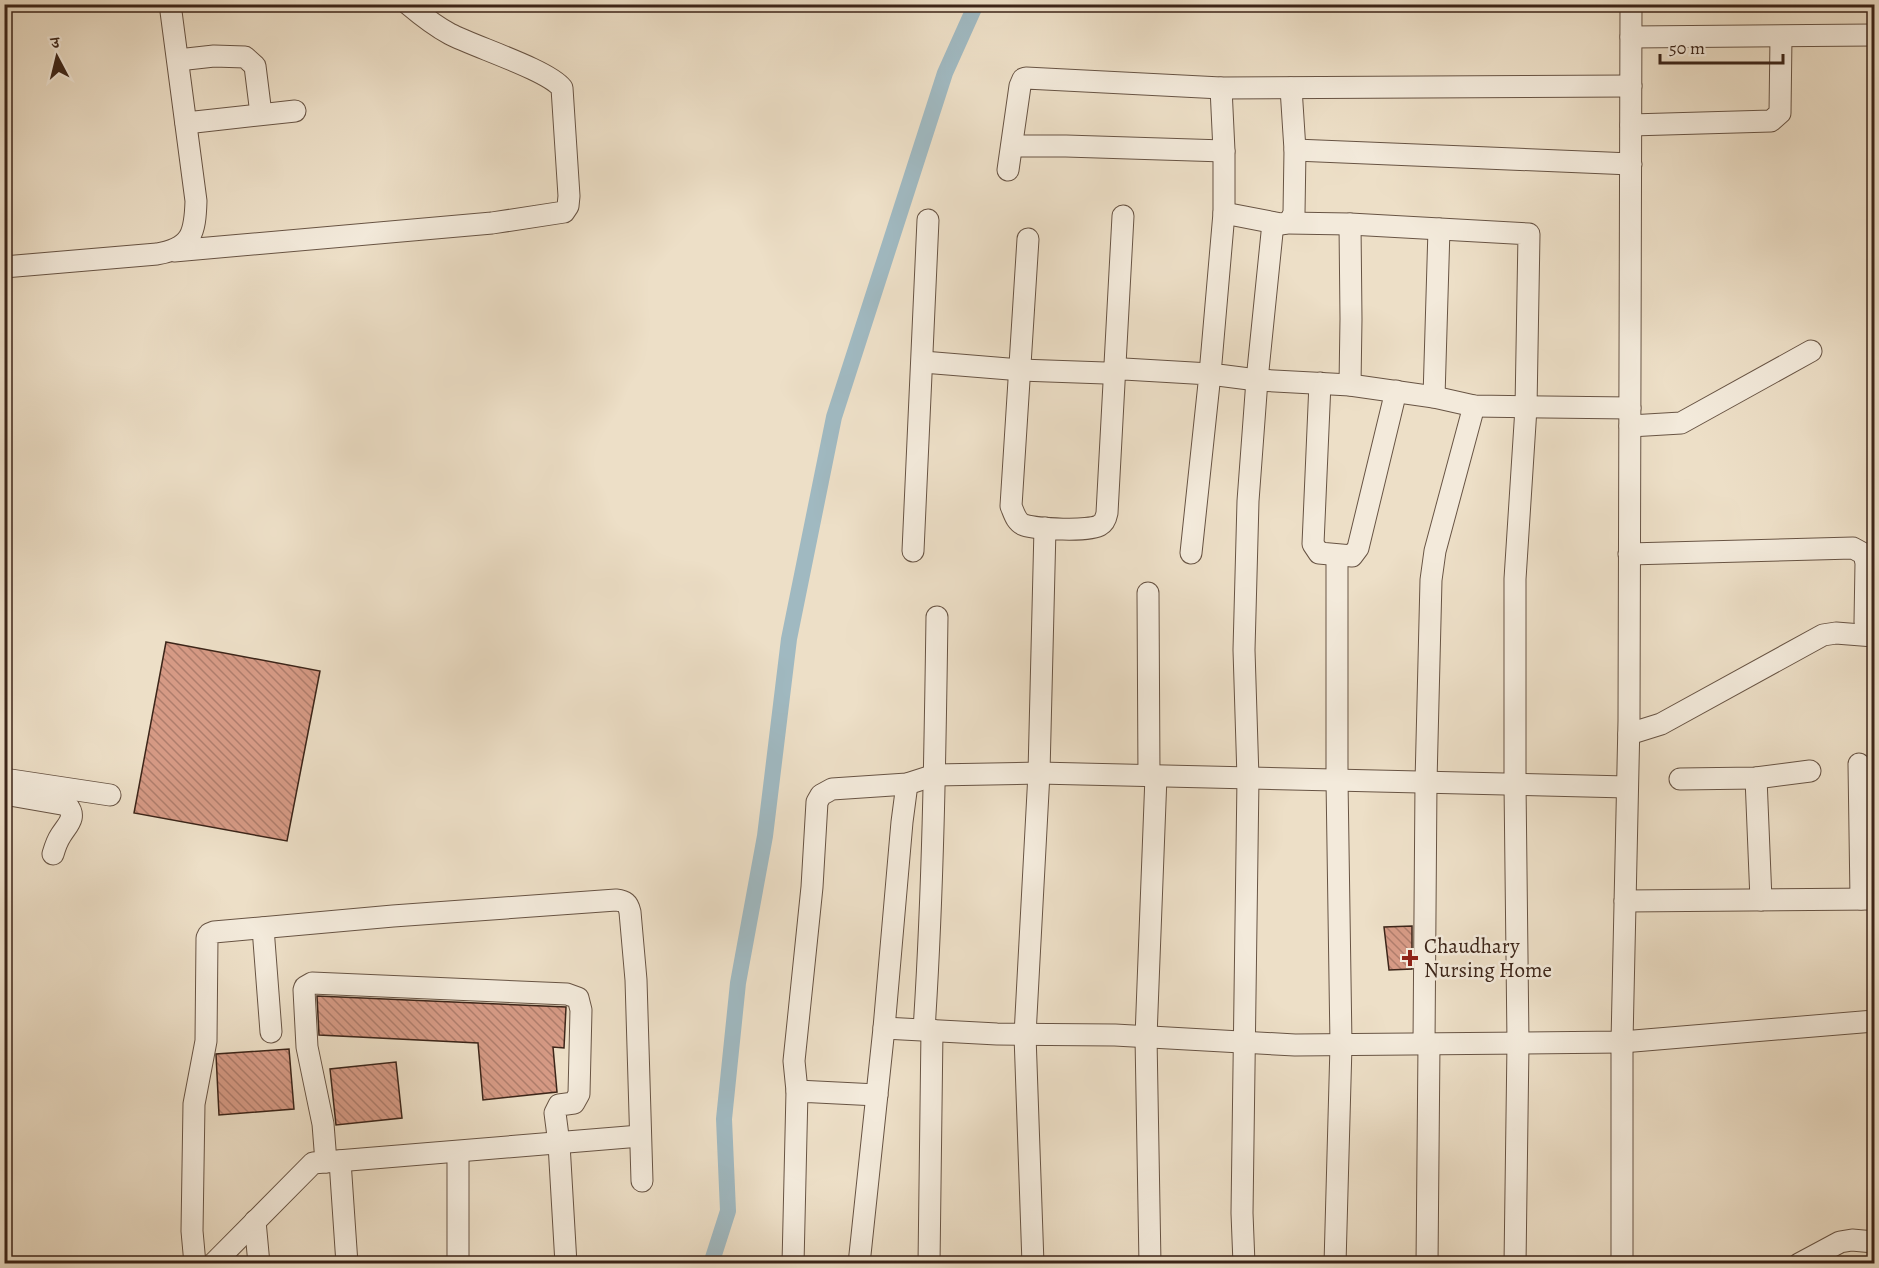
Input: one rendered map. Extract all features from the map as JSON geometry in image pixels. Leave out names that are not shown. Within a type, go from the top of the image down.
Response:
[{"type":"street","points":[[170,4],[196,201],[195,228],[186,243],[174,251]]},
{"type":"street","points":[[4,267],[492,223],[564,212],[568,206],[569,196],[562,88],[558,82],[448,34],[408,4]]},
{"type":"street","points":[[1622,1263],[1622,1042],[1629,735],[1631,4]]},
{"type":"street","points":[[1631,37],[1875,35]]},
{"type":"street","points":[[1631,125],[1771,121],[1779,113],[1781,36]]},
{"type":"street","points":[[178,60],[214,56],[245,57],[255,66],[261,114]]},
{"type":"street","points":[[1008,170],[1020,86],[1026,78],[1221,88],[1631,86]]},
{"type":"street","points":[[1191,553],[1224,213],[1221,88]]},
{"type":"street","points":[[1244,1263],[1244,1042],[1248,778],[1244,650],[1248,501],[1257,380],[1280,223],[1294,213],[1295,150],[1291,88]]},
{"type":"street","points":[[186,123],[295,111]]},
{"type":"street","points":[[1012,146],[1224,151]]},
{"type":"street","points":[[1295,150],[1631,164]]},
{"type":"street","points":[[1224,213],[1280,223],[1350,224],[1529,234],[1526,408],[1515,579],[1518,1043],[1515,1263]]},
{"type":"street","points":[[1028,239],[1011,506],[1016,518],[1023,525],[1045,528],[1100,526],[1107,513],[1123,216]]},
{"type":"street","points":[[914,551],[928,220]]},
{"type":"street","points":[[1350,224],[1350,385]]},
{"type":"street","points":[[1434,397],[1439,229]]},
{"type":"street","points":[[923,362],[1020,370],[1105,373],[1115,370],[1210,374],[1257,380],[1350,385],[1434,397],[1474,406],[1526,408],[1681,423],[1811,351]]},
{"type":"street","points":[[1320,383],[1312,544],[1319,553],[1337,556],[1352,556],[1359,548],[1396,391]]},
{"type":"street","points":[[1427,1263],[1426,782],[1432,570],[1435,551],[1474,406]]},
{"type":"street","points":[[1034,1263],[1025,1035],[1039,774],[1045,528]]},
{"type":"street","points":[[1629,554],[1853,548],[1864,554],[1866,563],[1870,629],[1823,635],[1661,724],[1629,735]]},
{"type":"street","points":[[1335,1263],[1341,1045],[1337,780],[1337,556]]},
{"type":"street","points":[[1148,593],[1153,776],[1146,1037],[1150,1263]]},
{"type":"street","points":[[929,1263],[929,947],[935,775],[937,617]]},
{"type":"street","points":[[1625,901],[1868,899],[1859,764]]},
{"type":"street","points":[[1680,779],[1756,778],[1810,771]]},
{"type":"street","points":[[793,1263],[797,1091],[794,1061],[812,887],[817,802],[821,795],[832,789],[907,784],[935,775],[1039,774],[1627,787]]},
{"type":"street","points":[[4,778],[110,795]]},
{"type":"street","points":[[1756,778],[1761,900]]},
{"type":"street","points":[[859,1263],[907,784]]},
{"type":"street","points":[[4,794],[68,805],[72,811],[72,819],[52,854]]},
{"type":"street","points":[[195,1263],[192,1231],[193,1127],[195,1093],[208,1020],[207,938],[214,932],[393,916],[624,901],[630,912],[636,980],[642,1181]]},
{"type":"street","points":[[263,928],[271,1032]]},
{"type":"street","points":[[347,1263],[333,1161],[307,1047],[304,990],[312,983],[567,994],[578,998],[581,1010],[579,1094],[574,1103],[559,1105],[555,1113],[566,1263]]},
{"type":"street","points":[[884,1028],[1341,1045],[1622,1042],[1875,1021]]},
{"type":"street","points":[[797,1091],[877,1095]]},
{"type":"street","points":[[213,1263],[313,1163],[640,1136]]},
{"type":"street","points":[[458,1152],[458,1263]]},
{"type":"street","points":[[255,1221],[259,1263]]},
{"type":"street","points":[[1799,1263],[1840,1242],[1852,1240],[1875,1242]]},
{"type":"building","points":[[166,642],[320,671],[287,841],[134,813]]},
{"type":"building","points":[[1412,926],[1412,969],[1389,970],[1384,927]]},
{"type":"building","points":[[317,996],[566,1007],[564,1048],[553,1047],[557,1092],[483,1100],[478,1043],[319,1035]]},
{"type":"building","points":[[289,1049],[294,1109],[219,1115],[216,1054]]},
{"type":"building","points":[[396,1062],[402,1118],[336,1125],[330,1069]]},
{"type":"waterway","points":[[711,1264],[728,1211],[724,1119],[738,983],[765,836],[789,639],[834,417],[945,73],[976,4]]},
{"type":"place","name":"Chaudhary Nursing Home","points":[[1410,958]]}]
